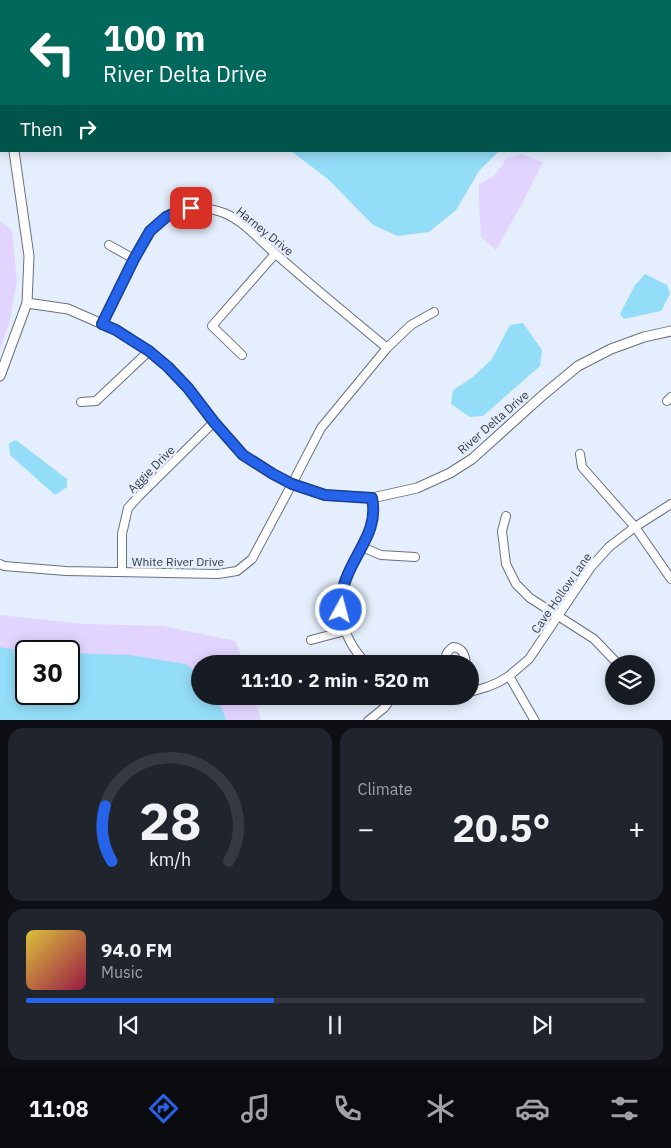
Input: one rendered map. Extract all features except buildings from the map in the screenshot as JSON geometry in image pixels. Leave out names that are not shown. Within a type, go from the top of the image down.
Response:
[{"type":"street","points":[[0,376],[27,303],[30,256],[14,152]]},
{"type":"street","name":"Harney Drive","points":[[102,324],[150,231],[166,217],[177,212],[191,208],[210,209],[222,212],[240,222],[387,348]]},
{"type":"street","points":[[108,245],[134,259]]},
{"type":"street","points":[[242,355],[212,326],[276,254]]},
{"type":"street","name":"River Delta Drive","points":[[27,303],[68,309],[116,330],[149,351],[188,388],[243,455],[273,474],[292,484],[325,495],[372,498],[417,488],[450,473],[472,459],[578,366],[644,337],[671,330]]},
{"type":"street","name":"White River Drive","points":[[0,564],[4,566],[66,571],[218,574],[237,571],[252,559],[321,428],[387,348],[411,325],[434,312]]},
{"type":"street","points":[[81,402],[96,401],[149,351]]},
{"type":"street","name":"Aggie Drive","points":[[122,572],[122,534],[128,508],[214,422]]},
{"type":"street","points":[[580,454],[582,467],[635,527],[671,579]]},
{"type":"street","points":[[359,655],[345,631],[341,610],[342,592],[350,568],[371,528],[374,509],[372,498]]},
{"type":"street","name":"Cave Hollow Lane","points":[[479,689],[509,676],[529,659],[591,567],[608,546],[671,504]]},
{"type":"street","points":[[506,516],[502,531],[506,564],[516,584],[530,598],[594,639],[609,655]]},
{"type":"street","points":[[362,547],[381,555],[415,557]]},
{"type":"street","points":[[311,640],[345,631]]},
{"type":"street","points":[[446,655],[453,647],[460,649],[465,655]]},
{"type":"street","points":[[509,676],[535,720]]},
{"type":"street","points":[[368,720],[386,705]]},
{"type":"shaded area","points":[[522,154],[543,162],[496,250],[481,237],[479,185],[495,175],[507,158]]},
{"type":"shaded area","points":[[0,221],[12,230],[17,282],[9,323],[0,349]]},
{"type":"shaded area","points":[[0,615],[85,624],[163,626],[236,641],[241,655],[191,655],[191,705],[257,705],[261,720],[0,720]]},
{"type":"water","points":[[292,152],[498,152],[479,171],[456,210],[429,232],[398,236],[373,225],[328,179]]},
{"type":"water","points":[[645,274],[667,285],[670,294],[661,311],[624,319],[620,314],[635,285]]},
{"type":"water","points":[[523,323],[542,350],[540,366],[483,416],[470,417],[451,404],[453,390],[473,377],[492,359],[510,325]]},
{"type":"water","points":[[16,440],[67,479],[67,487],[55,495],[10,455],[9,443]]},
{"type":"water","points":[[0,647],[15,650],[15,705],[80,705],[80,653],[130,655],[186,664],[191,669],[191,705],[220,705],[226,720],[0,720]]},
{"type":"route","points":[[191,208],[166,217],[150,231],[102,324],[116,330],[149,351],[168,367],[188,388],[243,455],[292,484],[325,495],[372,498],[374,509],[371,528],[345,580],[341,610]]}]
